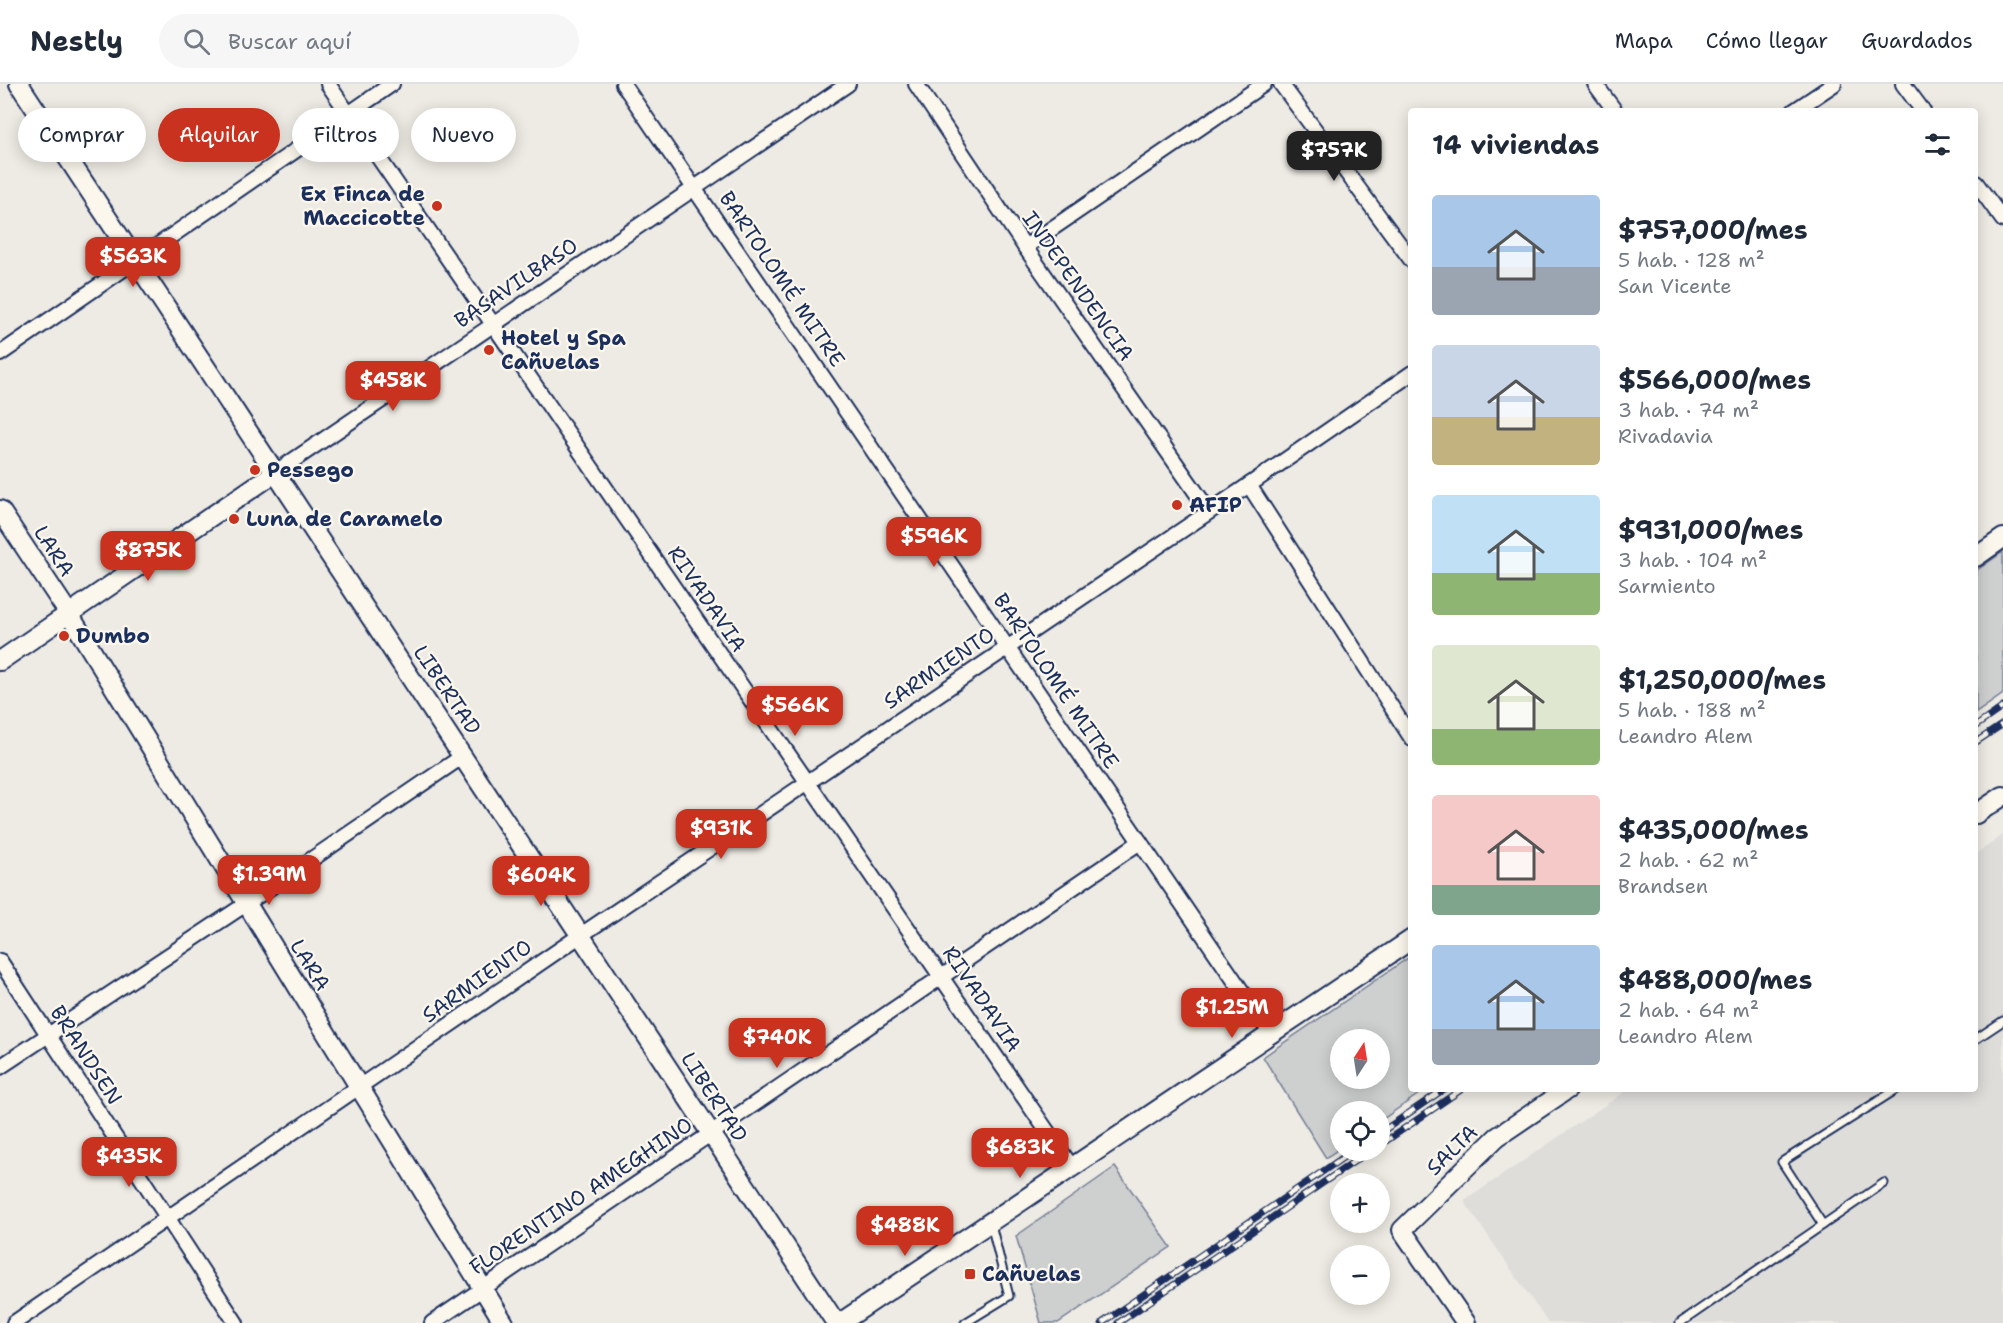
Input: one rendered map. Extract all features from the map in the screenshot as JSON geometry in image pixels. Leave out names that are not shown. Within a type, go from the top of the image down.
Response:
[{"type":"street","name":"LIBERTAD","points":[[19,84],[838,1323]]},
{"type":"street","name":"RIVADAVIA","points":[[328,84],[344,108]]},
{"type":"street","points":[[357,108],[392,84]]},
{"type":"street","name":"BARTOLOMÉ MITRE","points":[[623,84],[1271,1034]]},
{"type":"street","name":"BASAVILBASO","points":[[0,661],[848,84]]},
{"type":"street","name":"INDEPENDENCIA","points":[[916,84],[1025,247],[1209,511]]},
{"type":"street","points":[[1025,247],[1264,84]]},
{"type":"street","points":[[1281,84],[1408,256]]},
{"type":"street","points":[[1595,84],[1613,108]]},
{"type":"street","points":[[1798,108],[1834,84]]},
{"type":"street","points":[[1904,84],[1921,108]]},
{"type":"street","points":[[0,354],[292,153]]},
{"type":"street","name":"RIVADAVIA","points":[[381,162],[1071,1167]]},
{"type":"street","points":[[1978,186],[2003,220]]},
{"type":"street","name":"SARMIENTO","points":[[14,1323],[580,935],[1408,376]]},
{"type":"street","points":[[1249,485],[1408,734]]},
{"type":"street","name":"LARA","points":[[0,510],[69,614],[504,1323]]},
{"type":"street","points":[[1978,556],[2003,538]]},
{"type":"street","points":[[0,1067],[464,756]]},
{"type":"street","points":[[1978,813],[2003,796]]},
{"type":"street","name":"FLORENTINO AMEGHINO","points":[[432,1323],[1140,842]]},
{"type":"street","points":[[838,1323],[1408,942]]},
{"type":"street","name":"BRANDSEN","points":[[0,961],[236,1323]]},
{"type":"street","name":"SALTA","points":[[1466,1323],[1402,1230],[1497,1137],[1564,1092]]},
{"type":"lane","points":[[1978,1038],[2003,1021]]},
{"type":"lane","points":[[1823,1225],[1782,1162],[1891,1092]]},
{"type":"lane","points":[[1680,1323],[1884,1183]]},
{"type":"lane","points":[[965,1323],[1009,1296],[990,1222]]},
{"type":"shaded area","points":[[2003,552],[2003,694],[1978,712],[1978,570]]},
{"type":"shaded area","points":[[2003,835],[2003,1323],[1548,1323],[1464,1201],[1625,1092],[1978,1092],[1978,853]]},
{"type":"shaded area","points":[[1408,958],[1408,1092],[1422,1092],[1390,1114],[1390,1101],[1330,1101],[1330,1155],[1326,1158],[1263,1057]]},
{"type":"shaded area","points":[[1115,1167],[1171,1247],[1058,1323],[1041,1323],[1016,1236]]},
{"type":"railway","points":[[1978,725],[2003,707]]},
{"type":"railway","points":[[1978,741],[2003,724]]},
{"type":"railway","points":[[1390,1126],[1440,1092]]},
{"type":"railway","points":[[1390,1138],[1458,1092]]},
{"type":"railway","points":[[1102,1323],[1338,1161]]},
{"type":"railway","points":[[1118,1323],[1355,1161]]},
{"type":"place","name":"Ex Finca de Maccicotte","points":[[437,206]]},
{"type":"place","name":"Hotel y Spa Cañuelas","points":[[489,350]]},
{"type":"place","name":"Pessego","points":[[255,470]]},
{"type":"place","name":"AFIP","points":[[1177,505]]},
{"type":"place","name":"Luna de Caramelo","points":[[234,519]]},
{"type":"place","name":"Dumbo","points":[[64,636]]},
{"type":"place","name":"Cañuelas","points":[[970,1274]]}]
